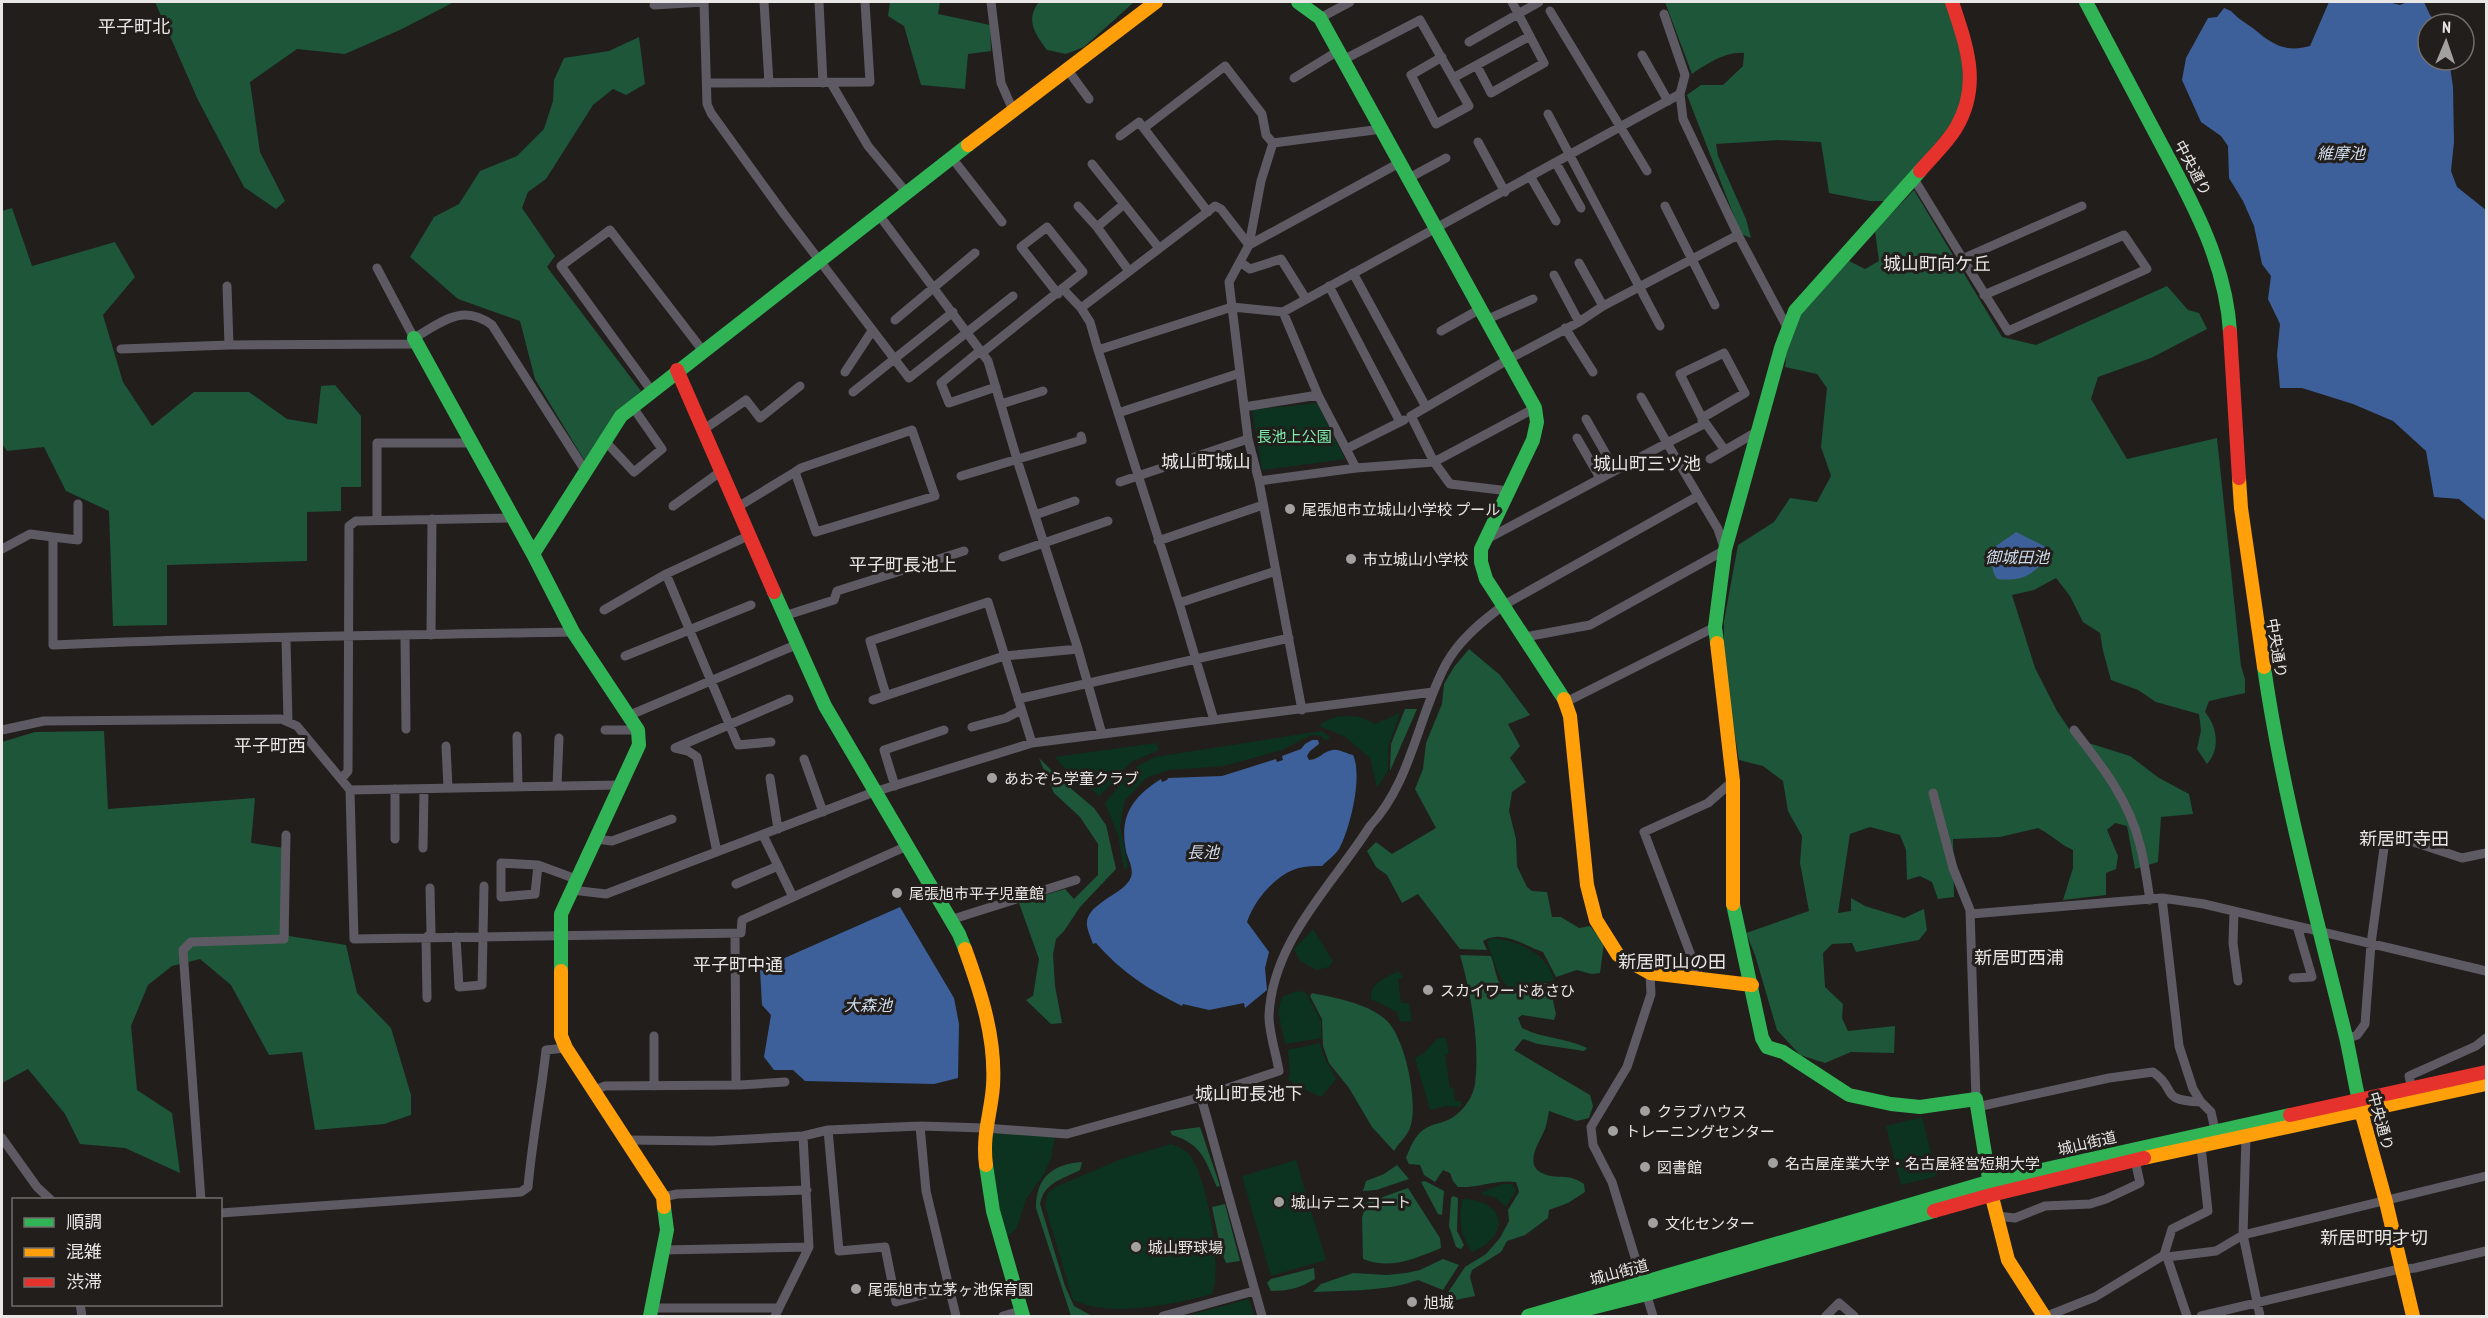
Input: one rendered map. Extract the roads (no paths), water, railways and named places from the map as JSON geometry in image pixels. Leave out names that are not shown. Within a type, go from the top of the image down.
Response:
[{"type":"street","points":[[654,5],[704,2],[707,104],[711,114],[909,378],[1013,296]]},
{"type":"street","points":[[764,2],[769,83]]},
{"type":"street","points":[[819,2],[827,83],[868,146],[907,193]]},
{"type":"street","points":[[707,83],[870,82],[866,2]]},
{"type":"street","points":[[991,2],[1001,83],[1013,110]]},
{"type":"street","points":[[533,554],[621,416],[632,406],[1156,2]]},
{"type":"street","points":[[1320,18],[1350,2]]},
{"type":"street","points":[[1477,66],[1491,93],[1544,63],[1512,2]]},
{"type":"street","points":[[1469,42],[1539,2]]},
{"type":"street","points":[[1952,2],[1969,52],[1971,67],[1966,104],[1956,128],[1914,179],[1795,311],[1788,328],[1725,550],[1715,627],[1733,781],[1733,906],[1762,1038],[1767,1047],[1783,1052],[1849,1095],[1891,1104],[1920,1107],[1976,1103],[2153,1072],[2160,1077],[2172,1097],[2180,1101],[2201,1102]]},
{"type":"street","name":"中央通り","points":[[2086,2],[2197,212],[2214,253],[2223,287],[2230,327],[2241,508],[2259,645],[2272,722],[2318,931],[2413,1317]]},
{"type":"street","points":[[1304,3],[1320,18],[1535,408],[1538,422],[1533,440],[1483,541],[1480,555],[1486,579],[1566,702],[1570,716],[1587,885],[1596,920],[1618,955],[1650,973],[1752,986]]},
{"type":"street","points":[[1550,11],[1647,171]]},
{"type":"street","points":[[1664,14],[1685,75],[1680,94],[1683,119],[1738,235],[1788,328]]},
{"type":"street","points":[[1294,78],[1420,20],[1442,57],[1468,106],[1436,124],[1410,75],[1442,57]]},
{"type":"street","points":[[1453,78],[1530,36]]},
{"type":"street","points":[[1642,55],[1668,101]]},
{"type":"street","points":[[1144,128],[1226,66],[1262,114],[1266,135],[1273,143]]},
{"type":"street","points":[[1068,69],[1089,99]]},
{"type":"street","points":[[1098,350],[1232,307],[1282,312],[1680,94]]},
{"type":"street","points":[[1548,114],[1660,327]]},
{"type":"street","points":[[1120,136],[1140,122],[1208,212]]},
{"type":"street","points":[[1273,143],[1382,129]]},
{"type":"street","points":[[1478,142],[1504,192]]},
{"type":"street","points":[[1273,143],[1261,182],[1250,245],[1229,282],[1248,439],[1259,481],[1302,710]]},
{"type":"street","points":[[952,158],[1002,222]]},
{"type":"street","points":[[1409,178],[1446,158]]},
{"type":"street","points":[[1250,245],[1401,162]]},
{"type":"street","points":[[1556,163],[1581,208]]},
{"type":"street","points":[[1092,164],[1159,248]]},
{"type":"street","points":[[1530,176],[1556,220]]},
{"type":"street","points":[[1914,179],[1984,295],[2008,331],[2147,268],[2124,235],[1984,295]]},
{"type":"street","points":[[1097,227],[1124,204]]},
{"type":"street","points":[[1078,206],[1097,227],[1129,271]]},
{"type":"street","points":[[1081,308],[1215,206],[1218,206],[1250,245]]},
{"type":"street","points":[[1665,206],[1715,304]]},
{"type":"street","points":[[1962,259],[2082,206]]},
{"type":"street","points":[[879,215],[988,361],[1078,649],[1102,734]]},
{"type":"street","points":[[996,387],[949,403],[941,383],[1061,291],[1083,272],[1047,227],[1021,247],[1061,291],[1081,308],[1090,322],[1214,720]]},
{"type":"street","points":[[651,390],[561,267],[610,230],[703,351]]},
{"type":"street","points":[[1346,449],[1411,416],[1509,359],[1579,322],[1603,306],[1738,235]]},
{"type":"street","points":[[896,320],[975,253]]},
{"type":"street","points":[[1240,262],[1250,269],[1281,259],[1306,299]]},
{"type":"street","points":[[1579,262],[1603,306]]},
{"type":"street","points":[[377,268],[573,632],[638,730],[639,745],[561,914],[561,1036],[566,1048],[663,1197],[667,1230],[651,1312],[776,1312],[809,1247],[803,1136]]},
{"type":"street","points":[[1353,273],[1426,407]]},
{"type":"street","points":[[1554,275],[1579,322]]},
{"type":"street","points":[[227,286],[229,345]]},
{"type":"street","points":[[1329,286],[1400,422]]},
{"type":"street","points":[[1441,331],[1533,299]]},
{"type":"street","points":[[854,392],[953,312]]},
{"type":"street","points":[[1282,312],[1318,395],[1356,468]]},
{"type":"street","points":[[121,349],[416,341],[460,314],[479,316],[492,325],[586,472]]},
{"type":"street","points":[[1565,328],[1593,372]]},
{"type":"street","points":[[845,372],[872,331]]},
{"type":"street","points":[[1702,418],[1745,393],[1724,353],[1680,374],[1702,418],[1724,449]]},
{"type":"street","points":[[677,370],[748,536],[825,706],[958,934],[978,984],[991,1034],[993,1087],[985,1128],[985,1155],[993,1211],[1021,1314],[1003,1317]]},
{"type":"street","points":[[1118,413],[1240,373]]},
{"type":"street","points":[[703,430],[746,400],[760,418],[800,386]]},
{"type":"street","points":[[1001,404],[1043,391]]},
{"type":"street","points":[[1244,407],[1318,395]]},
{"type":"street","points":[[1641,397],[1718,529],[1725,550]]},
{"type":"street","points":[[605,441],[634,472],[662,449],[632,406]]},
{"type":"street","points":[[1259,481],[1356,468],[1434,462],[1535,408]]},
{"type":"street","points":[[1411,416],[1434,462],[1450,484],[1509,491]]},
{"type":"street","points":[[1483,541],[1666,442],[1702,425],[1702,418]]},
{"type":"street","points":[[1587,419],[1615,470]]},
{"type":"street","points":[[736,508],[795,472],[912,430],[935,496],[816,532],[795,472]]},
{"type":"street","points":[[1710,459],[1753,434],[1757,436]]},
{"type":"street","points":[[961,476],[1082,440],[1081,436]]},
{"type":"street","points":[[1577,438],[1600,478]]},
{"type":"street","points":[[1120,482],[1248,439]]},
{"type":"street","points":[[377,520],[377,443],[472,442]]},
{"type":"street","points":[[673,506],[720,472]]},
{"type":"street","points":[[627,1140],[712,1141],[803,1136],[828,1130],[920,1126],[1067,1134],[1201,1097],[1279,1071],[1269,1019],[1281,960],[1301,924],[1370,826],[1383,812],[1403,772],[1433,692],[1447,662],[1463,641],[1504,605],[1698,496]]},
{"type":"street","points":[[1035,515],[1074,501]]},
{"type":"street","points":[[2,549],[30,534],[78,540],[78,504]]},
{"type":"street","points":[[1158,541],[1263,505]]},
{"type":"street","points":[[342,778],[348,771],[349,526],[356,520],[513,518]]},
{"type":"street","points":[[431,635],[432,519]]},
{"type":"street","points":[[1003,557],[1108,521]]},
{"type":"street","points":[[604,610],[666,574],[748,536]]},
{"type":"street","points":[[53,537],[53,645],[197,639],[573,632]]},
{"type":"street","points":[[1525,637],[1590,625],[1725,550]]},
{"type":"street","points":[[784,616],[834,600],[837,591],[963,551]]},
{"type":"street","points":[[1179,603],[1276,571]]},
{"type":"street","points":[[666,574],[738,745],[771,742]]},
{"type":"street","points":[[886,695],[870,640],[988,602],[1032,743]]},
{"type":"street","points":[[625,656],[751,605]]},
{"type":"street","points":[[1566,702],[1715,627]]},
{"type":"street","points":[[405,635],[406,729]]},
{"type":"street","points":[[1018,699],[1289,638]]},
{"type":"street","points":[[286,639],[288,722]]},
{"type":"street","points":[[630,715],[798,644]]},
{"type":"street","points":[[873,700],[1004,656],[1078,649]]},
{"type":"street","points":[[538,865],[535,894],[501,897],[501,863],[538,865],[574,885],[606,894],[874,792],[1032,743],[1433,692]]},
{"type":"street","points":[[717,852],[697,757],[688,751],[675,748],[789,699]]},
{"type":"street","points":[[972,727],[1006,718],[1021,710]]},
{"type":"street","points":[[2,730],[44,721],[281,719],[297,726],[350,790],[354,939],[741,933],[742,920],[907,846]]},
{"type":"street","points":[[604,730],[638,730]]},
{"type":"street","points":[[895,786],[884,750],[944,730]]},
{"type":"street","points":[[2074,730],[2110,777],[2125,803],[2141,846],[2150,900]]},
{"type":"street","points":[[517,736],[518,787]]},
{"type":"street","points":[[557,786],[559,738]]},
{"type":"street","points":[[446,746],[448,788]]},
{"type":"street","points":[[804,759],[823,812]]},
{"type":"street","points":[[770,778],[778,829]]},
{"type":"street","points":[[1700,979],[1644,832],[1708,803],[1733,781]]},
{"type":"street","points":[[350,790],[620,786]]},
{"type":"street","points":[[395,789],[395,839]]},
{"type":"street","points":[[423,848],[424,789]]},
{"type":"street","points":[[1933,793],[1953,868],[1971,914],[1976,1103],[1990,1189],[2008,1260],[2046,1317],[2095,1298],[2166,1256],[2216,1251],[2243,1235],[2487,1176]]},
{"type":"street","points":[[595,839],[612,841],[672,819]]},
{"type":"street","points":[[2346,1039],[2356,1035],[2365,1024],[2371,944],[2386,834],[2462,858],[2487,853]]},
{"type":"street","points":[[201,1198],[183,950],[191,942],[284,939],[286,835]]},
{"type":"street","points":[[763,835],[793,897]]},
{"type":"street","points":[[736,884],[778,866]]},
{"type":"street","points":[[950,920],[1076,880]]},
{"type":"street","points":[[456,937],[459,987],[482,985],[484,886]]},
{"type":"street","points":[[427,998],[426,938],[431,933],[430,888]]},
{"type":"street","points":[[2162,898],[2179,1046],[2193,1089],[2211,1112],[2215,1130]]},
{"type":"street","points":[[1971,914],[2162,898],[2204,904],[2487,971]]},
{"type":"street","points":[[2234,911],[2233,943],[2238,981]]},
{"type":"street","points":[[2293,978],[2312,977],[2297,926]]},
{"type":"street","points":[[735,934],[736,1085]]},
{"type":"street","points":[[1650,973],[1651,994],[1627,1067],[1591,1127],[1593,1145],[1612,1182],[1653,1317]]},
{"type":"street","points":[[654,1036],[654,1086]]},
{"type":"street","points":[[2412,1089],[2409,1076],[2476,1046],[2487,1038]]},
{"type":"street","points":[[222,1212],[521,1192],[528,1187],[546,1050],[566,1048]]},
{"type":"street","name":"城山街道","points":[[1990,1189],[2246,1136],[2412,1089],[2487,1072]]},
{"type":"street","points":[[594,1090],[605,1086],[736,1085],[785,1082]]},
{"type":"street","name":"城山街道","points":[[1559,1317],[1646,1289],[1990,1189],[2215,1130],[2487,1083]]},
{"type":"street","points":[[1201,1097],[1262,1317]]},
{"type":"street","points":[[920,1126],[926,1191],[956,1317]]},
{"type":"street","points":[[828,1130],[839,1251],[885,1247],[896,1302],[949,1288]]},
{"type":"street","points":[[2246,1136],[2243,1235],[2259,1317]]},
{"type":"street","points":[[2,1138],[38,1187],[49,1198]]},
{"type":"street","points":[[2187,1317],[2166,1256],[2172,1228],[2208,1211],[2201,1146]]},
{"type":"street","points":[[1996,1216],[2015,1218],[2045,1206],[2090,1204],[2106,1199],[2140,1183],[2135,1160]]},
{"type":"street","points":[[663,1197],[677,1194],[807,1190]]},
{"type":"street","points":[[663,1250],[809,1247]]},
{"type":"street","points":[[2201,1317],[2487,1251]]},
{"type":"street","name":"城山街道","points":[[1528,1317],[1577,1300],[1646,1289]]},
{"type":"street","points":[[1163,1317],[1254,1291]]},
{"type":"street","points":[[1826,1317],[1839,1303],[1854,1317]]},
{"type":"water","name":"維摩池","points":[[2329,2],[2389,2],[2400,5],[2407,2],[2424,2],[2429,12],[2416,12],[2416,72],[2451,72],[2454,142],[2451,171],[2457,187],[2486,210],[2486,521],[2459,499],[2434,497],[2426,451],[2393,421],[2353,404],[2302,388],[2280,388],[2277,355],[2280,324],[2268,299],[2271,276],[2262,264],[2254,226],[2229,178],[2228,146],[2221,136],[2201,122],[2182,80],[2186,58],[2208,18],[2217,17],[2224,8],[2279,46],[2301,48],[2310,46]]},
{"type":"water","name":"御城田池","points":[[2016,532],[2046,547],[2051,554],[2039,567],[2022,578],[1997,579],[1992,567],[1996,546]]},
{"type":"water","name":"長池","points":[[1312,740],[1318,740],[1319,744],[1310,751],[1307,756],[1309,760],[1333,750],[1353,755],[1357,776],[1354,802],[1339,849],[1322,866],[1296,869],[1278,879],[1259,898],[1250,914],[1247,922],[1269,952],[1265,968],[1267,990],[1245,1008],[1244,1003],[1209,1010],[1183,1004],[1182,1006],[1136,979],[1096,943],[1093,944],[1087,926],[1088,918],[1098,905],[1127,883],[1132,874],[1124,838],[1125,827],[1130,808],[1143,793],[1161,779],[1162,782],[1168,778],[1222,776],[1276,759],[1277,762],[1283,760],[1282,756],[1301,749]]},
{"type":"water","name":"大森池","points":[[900,907],[954,998],[959,1024],[958,1078],[934,1084],[805,1081],[793,1070],[774,1070],[764,1057],[771,1015],[762,1005],[760,969]]},
{"type":"place","name":"尾張旭市立城山小学校 プール","points":[[1290,509]]},
{"type":"place","name":"市立城山小学校","points":[[1351,559]]},
{"type":"place","name":"あおぞら学童クラブ","points":[[992,778]]},
{"type":"place","name":"尾張旭市平子児童館","points":[[897,893]]},
{"type":"place","name":"スカイワードあさひ","points":[[1428,990]]},
{"type":"place","name":"クラブハウス","points":[[1645,1111]]},
{"type":"place","name":"トレーニングセンター","points":[[1613,1131]]},
{"type":"place","name":"名古屋産業大学・名古屋経営短期大学","points":[[1773,1163]]},
{"type":"place","name":"図書館","points":[[1645,1167]]},
{"type":"place","name":"城山テニスコート","points":[[1279,1202]]},
{"type":"place","name":"文化センター","points":[[1653,1223]]},
{"type":"place","name":"城山野球場","points":[[1136,1247]]},
{"type":"place","name":"尾張旭市立茅ヶ池保育園","points":[[856,1289]]},
{"type":"place","name":"旭城","points":[[1412,1302]]},
{"type":"district","name":"平子町北","points":[[134,26]]},
{"type":"district","name":"城山町向ケ丘","points":[[1937,263]]},
{"type":"district","name":"城山町城山","points":[[1206,461]]},
{"type":"district","name":"城山町三ツ池","points":[[1647,463]]},
{"type":"district","name":"平子町長池上","points":[[903,564]]},
{"type":"district","name":"平子町西","points":[[270,745]]},
{"type":"district","name":"新居町寺田","points":[[2404,838]]},
{"type":"district","name":"新居町西浦","points":[[2019,957]]},
{"type":"district","name":"新居町山の田","points":[[1672,961]]},
{"type":"district","name":"平子町中通","points":[[738,964]]},
{"type":"district","name":"城山町長池下","points":[[1249,1093]]},
{"type":"district","name":"新居町明才切","points":[[2374,1237]]},
{"type":"park label","name":"長池上公園","points":[[1294,436]]}]
